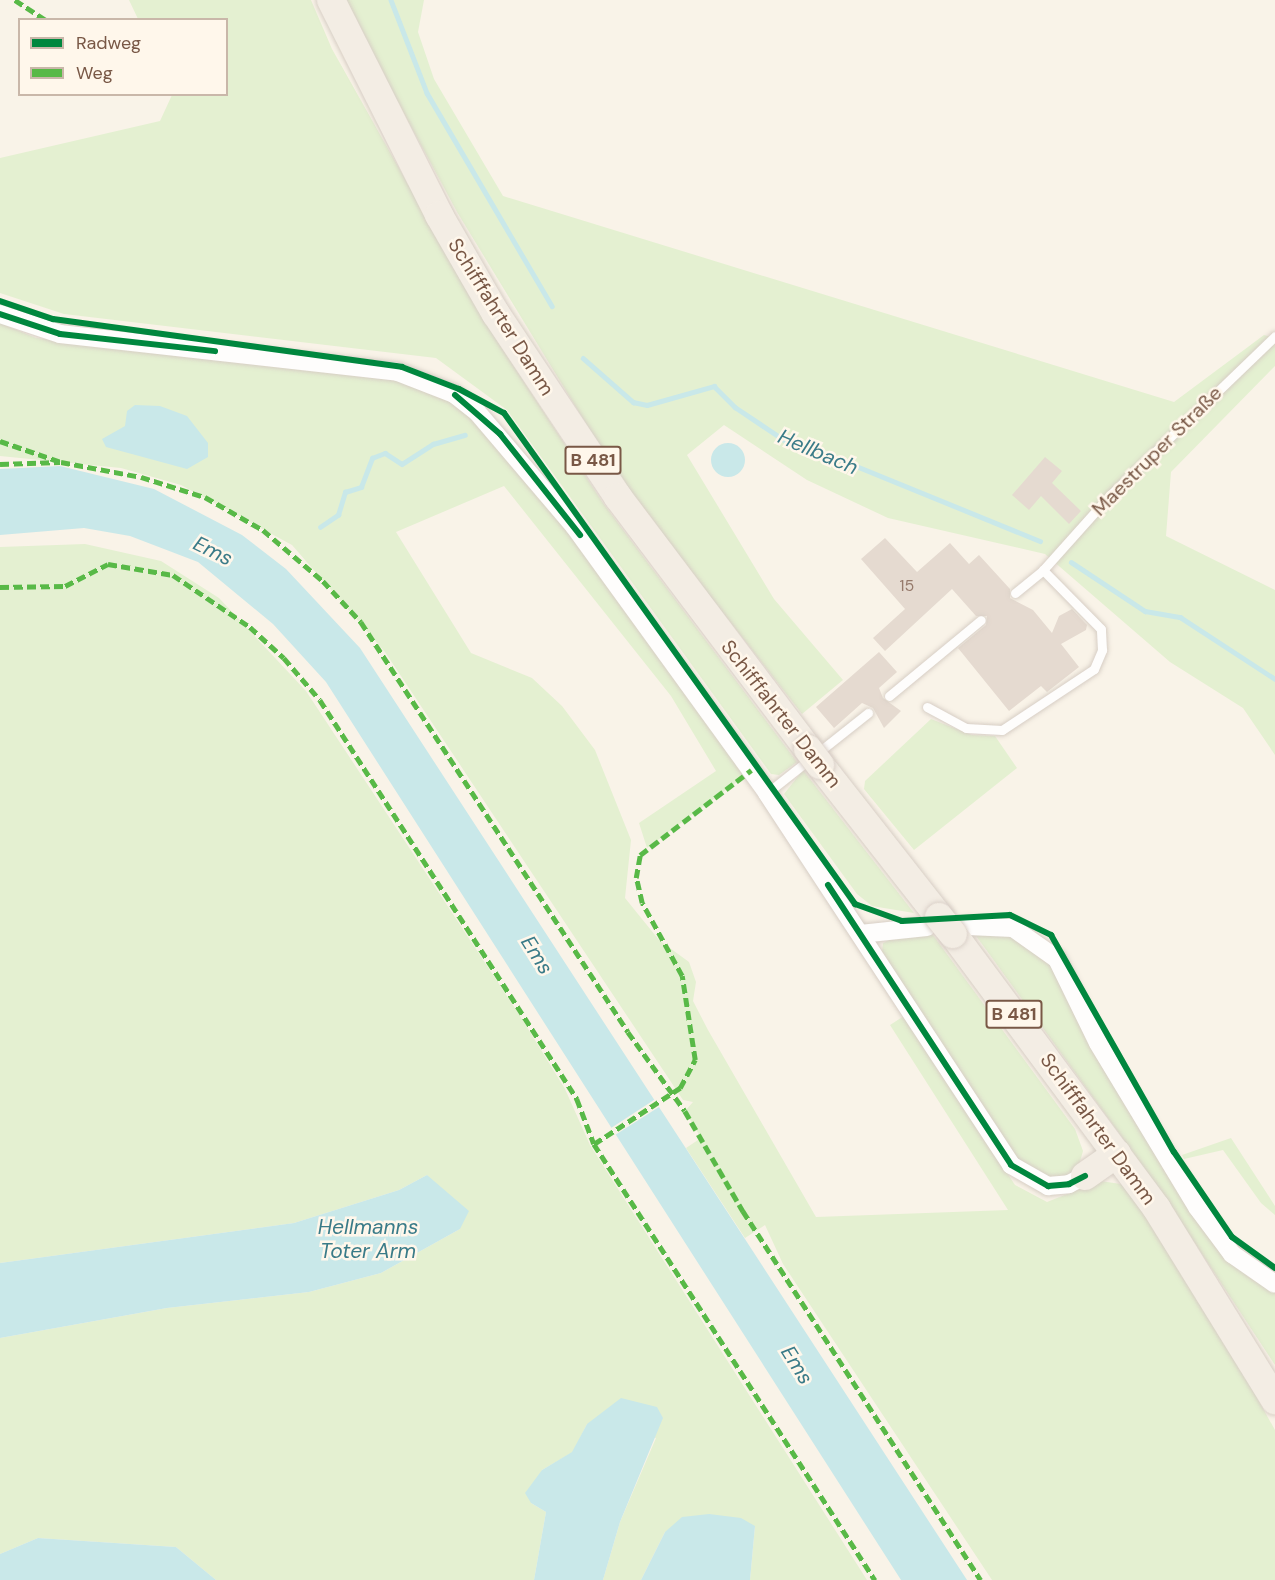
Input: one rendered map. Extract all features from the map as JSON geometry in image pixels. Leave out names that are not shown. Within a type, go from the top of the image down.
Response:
[{"type":"main road","name":"Schifffahrter Damm","points":[[331,0],[417,173],[496,314],[618,497],[814,757],[947,926],[1117,1154],[1265,1371],[1275,1400]]},
{"type":"main road","points":[[1085,1176],[1117,1154]]},
{"type":"street","points":[[0,314],[60,334],[398,372],[454,394],[500,434],[574,526],[768,793],[1011,1165],[1048,1186],[1070,1184],[1085,1176]]},
{"type":"street","points":[[860,934],[947,926],[1013,928],[1057,958],[1098,1043],[1197,1207],[1232,1254],[1275,1284]]},
{"type":"lane","name":"Maestruper Straße","points":[[1015,593],[1043,570],[1110,495],[1275,336]]},
{"type":"lane","points":[[927,707],[966,728],[1002,730],[1094,669],[1102,650],[1101,629],[1043,570]]},
{"type":"lane","points":[[889,696],[981,620]]},
{"type":"lane","points":[[768,793],[868,713]]},
{"type":"green space","points":[[129,0],[311,0],[332,49],[490,330],[603,503],[797,762],[779,775],[771,774],[507,410],[436,358],[64,314],[0,293],[0,158],[160,121],[172,96],[228,96],[228,18],[138,18]]},
{"type":"green space","points":[[343,0],[424,0],[418,32],[434,79],[503,196],[1174,402],[1264,335],[1275,338],[1275,366],[1171,472],[1166,536],[1275,590],[1275,755],[1243,708],[1170,662],[1045,554],[888,518],[807,480],[724,425],[687,455],[774,599],[843,680],[802,714],[624,486],[457,212]]},
{"type":"green space","points":[[0,323],[36,338],[399,381],[449,400],[495,437],[568,529],[745,776],[647,848],[639,823],[716,771],[671,696],[504,486],[396,532],[471,653],[532,678],[562,706],[595,750],[631,840],[625,898],[659,940],[689,962],[696,982],[693,1001],[816,1217],[1008,1210],[890,1025],[904,1016],[1015,1185],[1047,1202],[1100,1181],[1121,1184],[1137,1203],[1223,1337],[1275,1430],[1275,1580],[992,1580],[783,1264],[765,1225],[745,1238],[686,1148],[701,1138],[685,1111],[693,1102],[683,1100],[385,652],[292,545],[181,485],[121,468],[0,456]]},
{"type":"green space","points":[[85,544],[161,561],[219,598],[306,691],[522,1019],[565,1089],[590,1145],[867,1580],[750,1580],[755,1526],[665,1532],[641,1580],[603,1580],[620,1522],[656,1438],[587,1424],[573,1452],[542,1470],[531,1503],[546,1512],[534,1580],[216,1580],[176,1547],[38,1538],[0,1554],[0,1338],[167,1308],[309,1292],[381,1273],[460,1229],[427,1175],[399,1190],[294,1223],[0,1263],[0,547]]},
{"type":"green space","points":[[931,719],[972,735],[995,736],[1017,768],[914,850],[864,789],[865,781]]},
{"type":"green space","points":[[803,770],[914,913],[872,906],[857,894],[784,794]]},
{"type":"green space","points":[[974,933],[1015,937],[1053,965],[1171,1179],[1275,1292],[1275,1365],[1158,1187]]},
{"type":"green space","points":[[933,935],[1075,1129],[1083,1151],[1078,1168],[1064,1179],[1042,1178],[1025,1170],[882,952],[883,943],[898,936]]},
{"type":"green space","points":[[1231,1138],[1275,1206],[1275,1215],[1261,1203],[1223,1150],[1184,1159],[1182,1155]]},
{"type":"water","points":[[135,405],[160,406],[187,416],[208,443],[208,457],[187,469],[106,447],[102,439],[125,426],[127,411]]},
{"type":"water","points":[[728,443],[740,448],[745,460],[740,472],[728,477],[716,472],[711,460],[716,448]]},
{"type":"water","name":"Ems","points":[[60,466],[154,489],[242,535],[286,569],[360,648],[967,1580],[901,1580],[326,682],[273,624],[198,562],[130,536],[84,528],[0,535],[0,469]]},
{"type":"water","name":"Hellmanns Toter Arm","points":[[427,1175],[469,1211],[460,1229],[381,1273],[309,1292],[167,1308],[0,1338],[0,1263],[294,1223],[399,1190]]},
{"type":"water","points":[[621,1398],[657,1407],[663,1418],[620,1522],[603,1580],[534,1580],[546,1512],[531,1503],[525,1493],[542,1470],[572,1452],[587,1424]]},
{"type":"water","points":[[709,1514],[741,1518],[755,1526],[750,1580],[641,1580],[665,1532],[682,1517]]},
{"type":"water","points":[[38,1538],[176,1547],[216,1580],[0,1580],[0,1554]]},
{"type":"pier","points":[[657,1098],[662,1105],[612,1137],[608,1130]]},
{"type":"building","points":[[1045,457],[1062,471],[1052,483],[1081,511],[1069,524],[1041,496],[1029,510],[1012,495]]},
{"type":"building","points":[[885,538],[917,572],[950,543],[969,564],[979,555],[1010,589],[1010,598],[1033,610],[1052,633],[1059,616],[1072,609],[1087,625],[1086,630],[1061,644],[1079,667],[1047,692],[1041,686],[1009,711],[958,648],[986,625],[987,616],[976,616],[952,589],[885,651],[873,638],[905,609],[861,559]]},
{"type":"building","points":[[879,652],[897,672],[879,688],[883,698],[901,711],[884,728],[873,708],[862,703],[834,728],[816,707]]},
{"type":"waterway","points":[[391,0],[427,93],[552,306]]},
{"type":"waterway","name":"Hellbach","points":[[583,358],[633,402],[647,405],[714,386],[735,407],[787,442],[817,450],[1040,541]]},
{"type":"waterway","name":"Hellbach","points":[[320,527],[338,515],[345,492],[361,487],[372,458],[385,453],[402,464],[433,444],[465,435]]},
{"type":"waterway","name":"Hellbach","points":[[1071,562],[1145,611],[1180,617],[1275,679]]},
{"type":"marked path","points":[[15,0],[43,18]]},
{"type":"marked path","points":[[0,441],[61,462],[141,477],[205,497],[263,530],[323,581],[361,622],[628,1032],[685,1111],[743,1211],[981,1580]]},
{"type":"marked path","points":[[0,464],[60,462]]},
{"type":"marked path","points":[[0,587],[65,586],[108,564],[173,575],[250,627],[284,658],[320,700],[577,1099],[594,1144],[875,1580]]},
{"type":"marked path","points":[[594,1144],[680,1088],[695,1060],[682,976],[642,903],[636,878],[640,855],[751,770]]},
{"type":"cycle path","points":[[0,301],[53,319],[402,367],[459,389],[504,413],[855,904],[902,921],[1010,915],[1051,935],[1174,1152],[1232,1237],[1275,1268]]},
{"type":"cycle path","points":[[0,314],[60,334],[215,351]]},
{"type":"cycle path","points":[[455,395],[500,434],[580,535]]},
{"type":"cycle path","points":[[828,885],[1011,1165],[1048,1186],[1069,1184],[1085,1176]]}]
